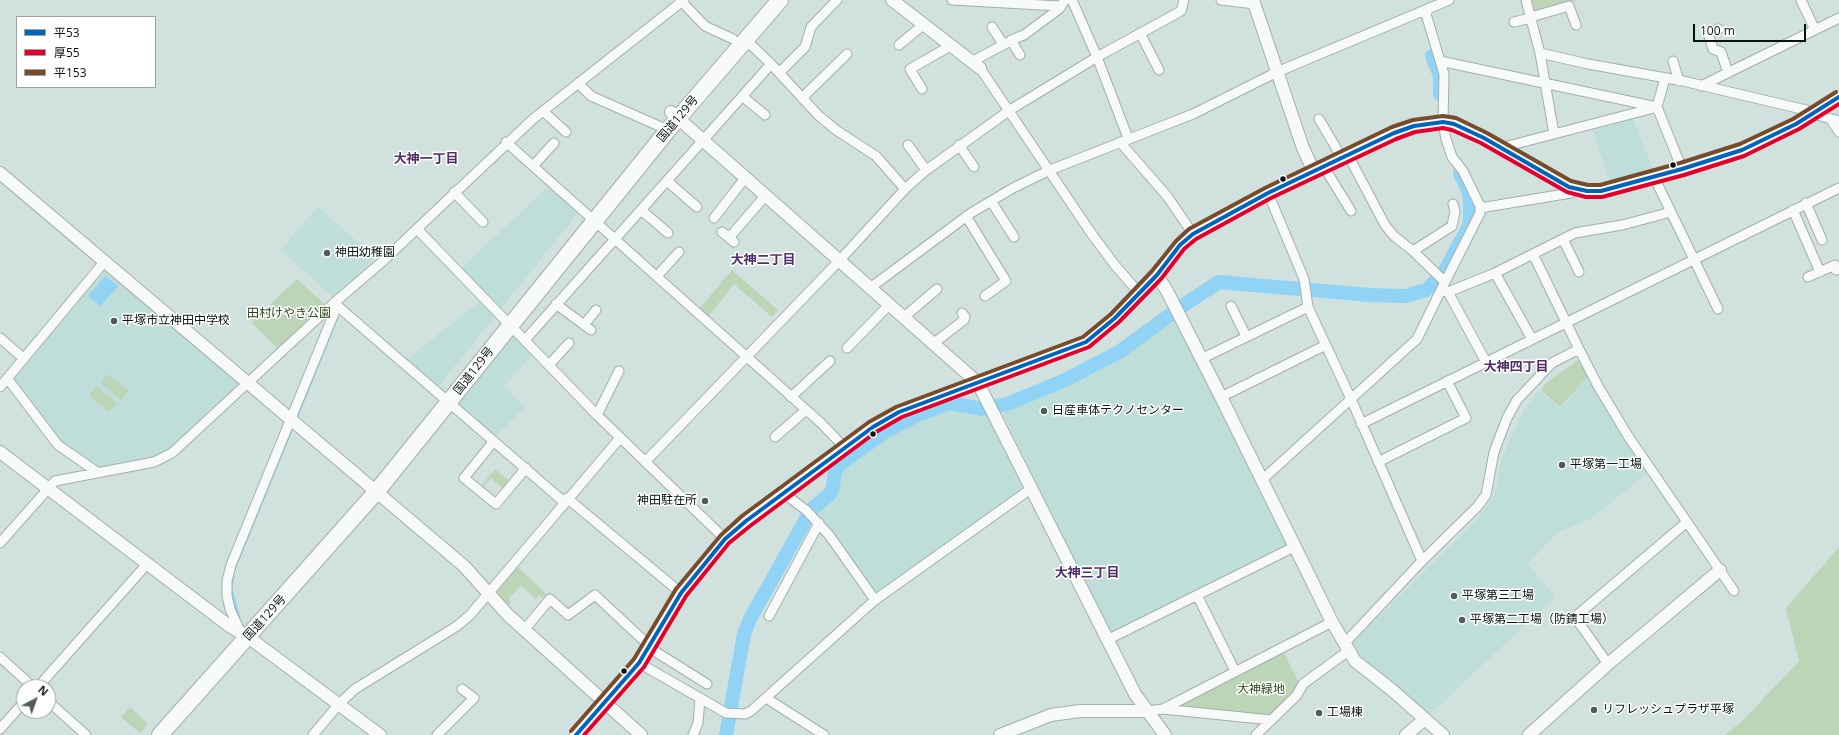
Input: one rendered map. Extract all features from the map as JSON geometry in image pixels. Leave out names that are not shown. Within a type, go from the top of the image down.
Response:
[{"type":"highway","name":"国道129号","points":[[739,40],[767,0]]},
{"type":"highway","name":"国道129号","points":[[148,735],[244,634],[374,488],[590,217],[669,122],[739,40],[780,0]]},
{"type":"highway","name":"国道129号","points":[[160,735],[244,634]]},
{"type":"street","points":[[779,73],[805,47],[811,27],[837,0]]},
{"type":"street","points":[[892,0],[977,65],[1010,110],[1093,235],[1114,264],[1139,293]]},
{"type":"street","points":[[952,0],[1062,3],[1059,9],[1024,35],[1007,42],[977,65]]},
{"type":"street","points":[[1072,0],[1098,57],[1124,140],[1167,196],[1193,234]]},
{"type":"street","points":[[645,462],[839,261],[906,189],[926,170],[1010,110],[1035,90],[1181,11],[1184,0]]},
{"type":"street","points":[[1221,0],[1254,2],[1277,72],[1319,169],[1351,210]]},
{"type":"street","points":[[870,288],[966,216],[1050,170],[1193,114],[1277,72],[1449,0]]},
{"type":"street","points":[[1526,0],[1540,53],[1554,134]]},
{"type":"street","points":[[1801,0],[1815,30]]},
{"type":"street","points":[[0,543],[55,481],[154,462],[172,453],[383,261],[506,142],[682,1],[705,26],[739,40],[771,64],[818,115],[836,130],[876,156],[906,189]]},
{"type":"street","points":[[1514,22],[1569,6],[1576,25]]},
{"type":"street","points":[[1263,479],[1417,339],[1444,288],[1480,213],[1480,208],[1463,171],[1452,157],[1446,139],[1443,122],[1444,74],[1426,14],[1429,8]]},
{"type":"street","points":[[1701,86],[1839,18]]},
{"type":"street","points":[[898,45],[924,24]]},
{"type":"street","points":[[992,26],[1020,55]]},
{"type":"street","points":[[1719,29],[1708,32],[1713,49],[1720,52],[1728,73]]},
{"type":"street","points":[[1140,33],[1160,70]]},
{"type":"street","points":[[917,85],[910,69],[952,45]]},
{"type":"street","points":[[1540,53],[1588,64],[1679,80],[1806,110],[1813,114],[1835,120],[1839,132]]},
{"type":"street","points":[[802,98],[817,78],[845,59]]},
{"type":"street","points":[[1673,60],[1679,80]]},
{"type":"street","points":[[1440,61],[1545,82],[1657,107]]},
{"type":"street","points":[[525,340],[771,64]]},
{"type":"street","points":[[1664,78],[1657,107],[1682,169]]},
{"type":"street","points":[[578,83],[591,96],[611,106],[669,122],[703,141],[978,383],[988,400],[1135,694],[1165,735]]},
{"type":"street","points":[[742,96],[765,116]]},
{"type":"street","points":[[576,735],[639,663],[681,592],[725,539],[783,493],[873,427],[900,412],[1086,342],[1115,318],[1157,275],[1180,245],[1193,234],[1268,193],[1345,156],[1414,126],[1443,122],[1468,130],[1555,180],[1577,189],[1601,191],[1682,169],[1742,150],[1813,114],[1839,97]]},
{"type":"street","points":[[1500,148],[1657,107]]},
{"type":"street","points":[[543,111],[566,132]]},
{"type":"street","points":[[1319,119],[1328,127],[1385,225],[1394,236],[1413,251],[1444,288],[1486,362]]},
{"type":"street","points":[[506,142],[590,217],[616,238],[745,357],[806,410],[845,448]]},
{"type":"street","points":[[533,166],[554,143]]},
{"type":"street","points":[[908,145],[926,170]]},
{"type":"street","points":[[959,145],[974,167]]},
{"type":"street","points":[[0,173],[374,488],[464,566],[487,593],[524,630],[641,735]]},
{"type":"street","points":[[1654,177],[1718,309]]},
{"type":"street","points":[[714,218],[746,178]]},
{"type":"street","points":[[667,181],[697,207]]},
{"type":"street","points":[[1480,208],[1571,193],[1577,189]]},
{"type":"street","points":[[1361,424],[1694,260],[1806,203],[1838,191]]},
{"type":"street","points":[[454,192],[483,222]]},
{"type":"street","points":[[1268,193],[1304,279],[1308,307],[1326,344],[1422,561]]},
{"type":"street","points":[[728,237],[752,216],[765,196]]},
{"type":"street","points":[[991,201],[1014,237]]},
{"type":"street","points":[[1806,203],[1822,240]]},
{"type":"street","points":[[1413,251],[1439,237],[1452,226],[1456,208]]},
{"type":"street","points":[[641,210],[668,232]]},
{"type":"street","points":[[1793,210],[1820,272]]},
{"type":"street","points":[[1444,288],[1495,273],[1575,233],[1622,224],[1671,212]]},
{"type":"street","points":[[966,216],[985,253],[1006,281],[991,295]]},
{"type":"street","points":[[416,229],[597,415],[725,539]]},
{"type":"street","points":[[1563,239],[1575,267]]},
{"type":"street","points":[[657,276],[679,252]]},
{"type":"street","points":[[1533,254],[1598,386],[1628,436],[1734,591]]},
{"type":"street","points":[[0,387],[105,261]]},
{"type":"street","points":[[1808,277],[1835,265],[1836,270],[1839,269]]},
{"type":"street","points":[[1495,273],[1532,339]]},
{"type":"street","points":[[1157,275],[1167,291],[1263,479],[1344,649],[1355,661],[1392,690],[1443,735]]},
{"type":"street","points":[[904,317],[937,289]]},
{"type":"street","points":[[335,304],[526,468],[681,592]]},
{"type":"street","points":[[244,634],[230,609],[227,581],[231,565],[291,419],[335,304]]},
{"type":"street","points":[[556,304],[588,327],[596,310]]},
{"type":"street","points":[[847,348],[889,305]]},
{"type":"street","points":[[1231,306],[1246,336]]},
{"type":"street","points":[[1201,359],[1308,307]]},
{"type":"street","points":[[934,343],[964,320]]},
{"type":"street","points":[[0,338],[23,358]]},
{"type":"street","points":[[549,365],[569,343]]},
{"type":"street","points":[[1221,397],[1326,344]]},
{"type":"street","points":[[1256,735],[1297,695],[1304,684],[1344,649],[1422,561],[1477,507],[1486,495],[1494,452],[1507,418],[1517,400],[1552,363],[1579,349]]},
{"type":"street","points":[[791,397],[830,361]]},
{"type":"street","points":[[597,415],[619,371]]},
{"type":"street","points":[[7,378],[58,445],[96,472]]},
{"type":"street","points":[[1378,462],[1466,418],[1447,381]]},
{"type":"street","points":[[775,437],[806,410]]},
{"type":"street","points":[[312,735],[339,704],[366,681],[457,626],[470,615],[487,593],[620,438]]},
{"type":"street","points":[[494,441],[464,478],[496,504],[526,468]]},
{"type":"street","points":[[0,452],[228,625],[244,634],[380,735]]},
{"type":"street","points":[[639,663],[726,713],[735,715],[745,714],[751,711],[766,698],[875,600],[1032,488]]},
{"type":"street","points":[[783,493],[806,510],[819,523],[875,600]]},
{"type":"street","points":[[1608,664],[1575,617],[1687,522]]},
{"type":"street","points":[[769,616],[819,523]]},
{"type":"street","points":[[1107,640],[1296,546]]},
{"type":"street","points":[[45,679],[147,564]]},
{"type":"street","points":[[1529,735],[1608,664],[1720,570]]},
{"type":"street","points":[[524,630],[550,600],[568,615],[595,595],[649,646],[707,684]]},
{"type":"street","points":[[1197,595],[1235,672]]},
{"type":"street","points":[[1165,709],[1332,622]]},
{"type":"street","points":[[0,658],[24,679]]},
{"type":"street","points":[[437,735],[474,698],[462,689]]},
{"type":"street","points":[[766,698],[824,735]]},
{"type":"street","points":[[693,735],[698,723],[700,699]]},
{"type":"street","points":[[56,708],[86,735]]},
{"type":"street","points":[[1000,735],[1051,715],[1080,711],[1147,711],[1165,709],[1271,720]]},
{"type":"street","points":[[0,729],[16,711]]},
{"type":"street","points":[[1406,735],[1425,719]]},
{"type":"shaded area","points":[[1631,115],[1655,173],[1611,185],[1591,126]]},
{"type":"shaded area","points":[[549,186],[579,212],[500,310],[461,268]]},
{"type":"shaded area","name":"神田幼稚園","points":[[318,207],[375,257],[336,296],[332,296],[280,250]]},
{"type":"shaded area","name":"平塚市立神田中学校","points":[[103,267],[241,384],[175,446],[157,457],[95,468],[67,449],[11,380]]},
{"type":"shaded area","points":[[480,301],[495,316],[438,387],[406,360]]},
{"type":"shaded area","points":[[1174,313],[1290,544],[1112,633],[1110,632],[999,406],[1063,382],[1119,353]]},
{"type":"shaded area","points":[[514,335],[533,354],[504,386],[525,407],[495,437],[457,406]]},
{"type":"shaded area","points":[[1589,377],[1649,472],[1592,518],[1558,532],[1528,564],[1555,597],[1429,715],[1369,668],[1352,643],[1475,521],[1492,500],[1496,488],[1501,460],[1523,411],[1539,390],[1560,408]]},
{"type":"shaded area","points":[[949,404],[987,414],[1025,491],[878,596],[813,513],[815,509],[833,493],[835,476],[841,464],[886,432],[916,417]]},
{"type":"green space","points":[[1530,0],[1578,0],[1537,12],[1531,7]]},
{"type":"green space","points":[[732,270],[778,310],[772,317],[734,284],[707,318],[698,310]]},
{"type":"green space","name":"田村けやき公園","points":[[297,279],[327,306],[280,351],[251,322]]},
{"type":"green space","points":[[1578,360],[1589,376],[1560,407],[1541,390],[1545,384]]},
{"type":"green space","points":[[108,374],[129,391],[121,400],[101,383]]},
{"type":"green space","points":[[96,386],[117,403],[109,412],[89,395]]},
{"type":"green space","points":[[495,469],[512,483],[505,491],[491,478],[481,489],[480,487]]},
{"type":"green space","points":[[1839,547],[1839,735],[1725,735],[1741,722],[1799,661],[1786,608]]},
{"type":"green space","points":[[516,565],[546,594],[543,599],[539,595],[536,599],[521,586],[509,599],[511,602],[506,608],[493,596],[496,586]]},
{"type":"green space","name":"大神緑地","points":[[1283,651],[1299,683],[1299,690],[1270,716],[1169,708]]},
{"type":"green space","points":[[130,707],[148,724],[140,733],[121,717]]},
{"type":"water","points":[[105,276],[118,286],[101,306],[88,296]]},
{"type":"waterway","points":[[1432,56],[1440,76],[1440,94]]},
{"type":"waterway","points":[[726,735],[744,634],[750,619],[813,508],[830,494],[833,487],[835,471],[840,464],[886,431],[916,416],[949,403],[983,409],[1007,404],[1063,381],[1119,352],[1185,304],[1219,282],[1369,295],[1406,296],[1426,290],[1443,274],[1470,224],[1470,201],[1468,189],[1460,174]]},
{"type":"waterway","points":[[296,419],[337,318]]},
{"type":"waterway","points":[[239,617],[231,588],[234,570],[293,426]]},
{"type":"transit line","name":"平153","points":[[571,731],[634,659],[676,589],[721,535],[742,516],[869,422],[896,407],[1083,337],[1111,314],[1152,271],[1176,241],[1189,229],[1265,188],[1392,127],[1413,120],[1443,116],[1456,118],[1487,133],[1571,181],[1588,185],[1600,185],[1680,163],[1740,144],[1793,119],[1836,92]]},
{"type":"transit line","name":"平53","points":[[576,735],[639,663],[681,593],[725,539],[746,521],[873,427],[899,412],[1086,342],[1115,318],[1157,275],[1180,245],[1193,234],[1268,193],[1394,133],[1414,126],[1443,122],[1454,124],[1484,138],[1569,187],[1587,191],[1601,191],[1682,169],[1742,150],[1796,124],[1839,97]]},
{"type":"transit line","name":"厚55","points":[[584,735],[644,667],[686,596],[729,543],[750,526],[876,432],[902,417],[1089,347],[1119,322],[1161,279],[1184,249],[1196,239],[1271,198],[1396,139],[1415,132],[1443,128],[1452,130],[1481,143],[1567,192],[1586,197],[1602,197],[1684,175],[1744,156],[1799,129],[1839,104]]},
{"type":"place","name":"神田幼稚園","points":[[327,253]]},
{"type":"place","name":"平塚市立神田中学校","points":[[114,321]]},
{"type":"place","name":"日産車体テクノセンター","points":[[1044,411]]},
{"type":"place","name":"平塚第一工場","points":[[1562,465]]},
{"type":"place","name":"神田駐在所","points":[[705,501]]},
{"type":"place","name":"平塚第三工場","points":[[1454,596]]},
{"type":"place","name":"平塚第二工場（防錆工場）","points":[[1462,620]]},
{"type":"place","name":"リフレッシュプラザ平塚","points":[[1594,710]]},
{"type":"place","name":"工場棟","points":[[1319,713]]},
{"type":"district","name":"大神一丁目","points":[[426,159]]},
{"type":"district","name":"大神二丁目","points":[[763,260]]},
{"type":"district","name":"大神四丁目","points":[[1516,367]]},
{"type":"district","name":"大神三丁目","points":[[1087,573]]}]
